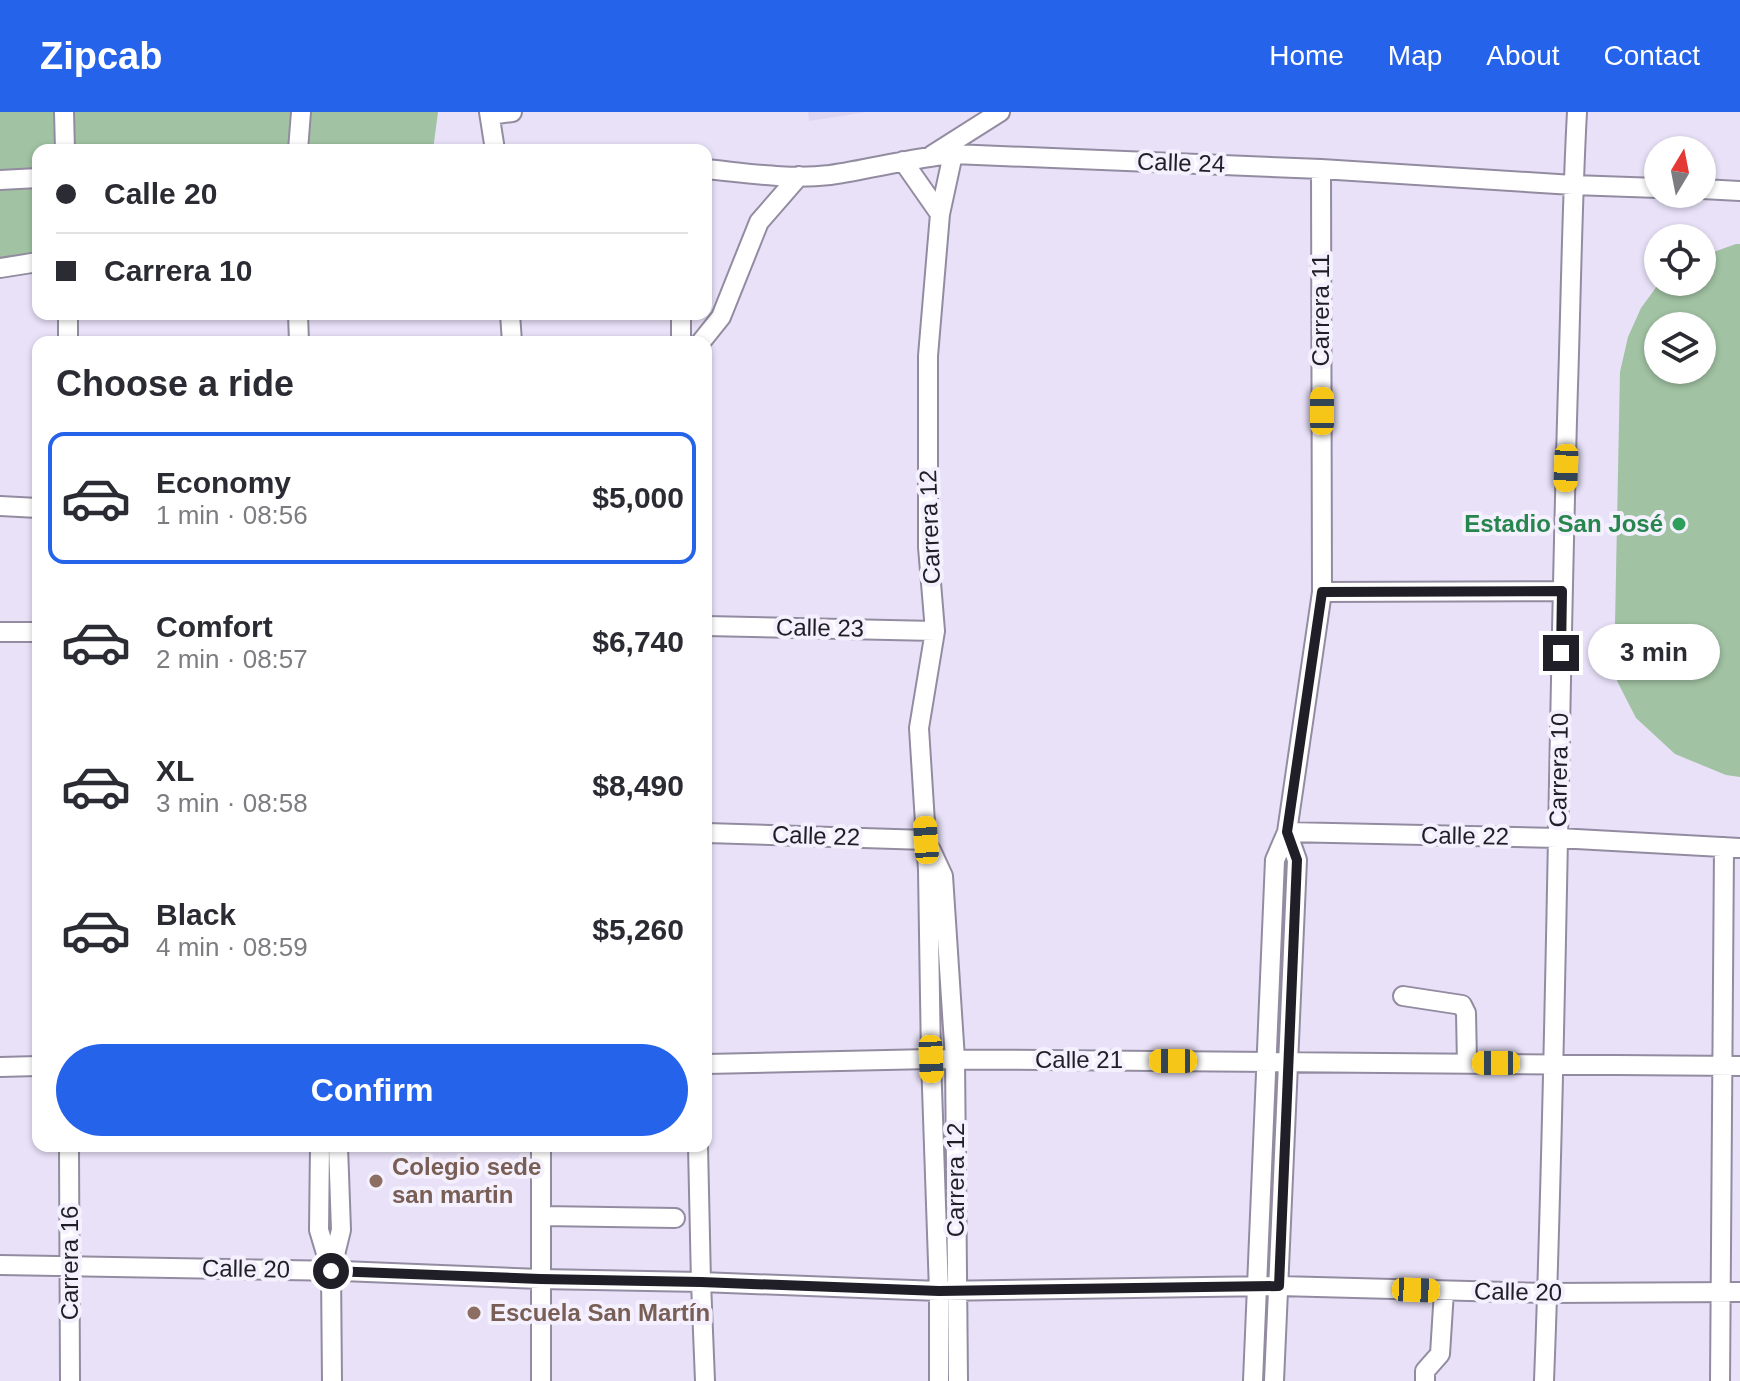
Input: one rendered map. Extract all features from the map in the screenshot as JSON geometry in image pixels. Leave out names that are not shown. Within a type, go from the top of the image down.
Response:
[{"type":"street","points":[[64,112],[65,144]]},
{"type":"street","points":[[298,144],[301,112]]},
{"type":"street","points":[[494,144],[490,113],[512,112]]},
{"type":"street","points":[[930,156],[1000,112]]},
{"type":"street","name":"Carrera 10","points":[[1544,1381],[1562,591],[1577,112]]},
{"type":"street","name":"Calle 24","points":[[712,170],[779,177],[829,175],[953,154],[1321,169],[1644,188]]},
{"type":"street","name":"Carrera 12","points":[[953,154],[940,214],[928,356],[928,547],[935,631],[919,728],[926,840],[931,1059],[958,1381]]},
{"type":"street","points":[[903,161],[940,214]]},
{"type":"street","name":"Carrera 11","points":[[1253,1381],[1275,860],[1287,832],[1322,592],[1321,169]]},
{"type":"street","points":[[706,336],[721,317],[759,222],[799,176]]},
{"type":"street","points":[[0,180],[32,178]]},
{"type":"street","points":[[1716,190],[1740,191]]},
{"type":"street","points":[[0,268],[32,263]]},
{"type":"street","points":[[0,506],[32,508]]},
{"type":"street","points":[[1322,592],[1562,591]]},
{"type":"street","name":"Calle 23","points":[[712,626],[935,631]]},
{"type":"street","points":[[0,632],[32,632]]},
{"type":"street","name":"Carrera 11","points":[[1274,1381],[1297,860],[1287,832]]},
{"type":"street","name":"Calle 22","points":[[1287,832],[1558,838],[1732,847]]},
{"type":"street","name":"Calle 22","points":[[712,833],[926,840]]},
{"type":"street","name":"Carrera 12","points":[[926,840],[943,876],[955,1059],[948,1290],[939,1381]]},
{"type":"street","points":[[1720,1381],[1731,1292],[1732,847]]},
{"type":"street","points":[[1403,996],[1462,1005],[1466,1013],[1467,1063]]},
{"type":"street","name":"Calle 21","points":[[712,1064],[955,1059],[1731,1066]]},
{"type":"street","points":[[0,1067],[32,1066]]},
{"type":"street","name":"Carrera 16","points":[[69,1152],[70,1381]]},
{"type":"street","points":[[320,1152],[319,1230],[331,1271]]},
{"type":"street","points":[[332,1381],[331,1271],[341,1230],[338,1152]]},
{"type":"street","points":[[541,1152],[541,1381]]},
{"type":"street","points":[[698,1152],[705,1381]]},
{"type":"street","points":[[542,1216],[675,1218]]},
{"type":"street","name":"Calle 20","points":[[0,1265],[331,1271],[948,1290],[1279,1286],[1547,1293],[1731,1292]]},
{"type":"street","points":[[1425,1381],[1425,1371],[1440,1354],[1444,1291]]},
{"type":"shaded area","points":[[808,112],[867,112],[809,121]]},
{"type":"green space","points":[[0,112],[438,112],[434,144],[32,144],[32,254],[0,260]]},
{"type":"green space","name":"Estadio San José","points":[[1740,244],[1740,777],[1726,775],[1675,754],[1636,718],[1614,675],[1620,372],[1628,337],[1650,296],[1716,296],[1716,251]]},
{"type":"place","name":"Estadio San José","points":[[1679,524]]},
{"type":"place","name":"Colegio sede san martin","points":[[376,1181]]},
{"type":"place","name":"Escuela San Martín","points":[[474,1313]]},
{"type":"route","points":[[331,1271],[939,1291],[1279,1286],[1297,860],[1287,832],[1322,592],[1562,591],[1561,653]]}]
